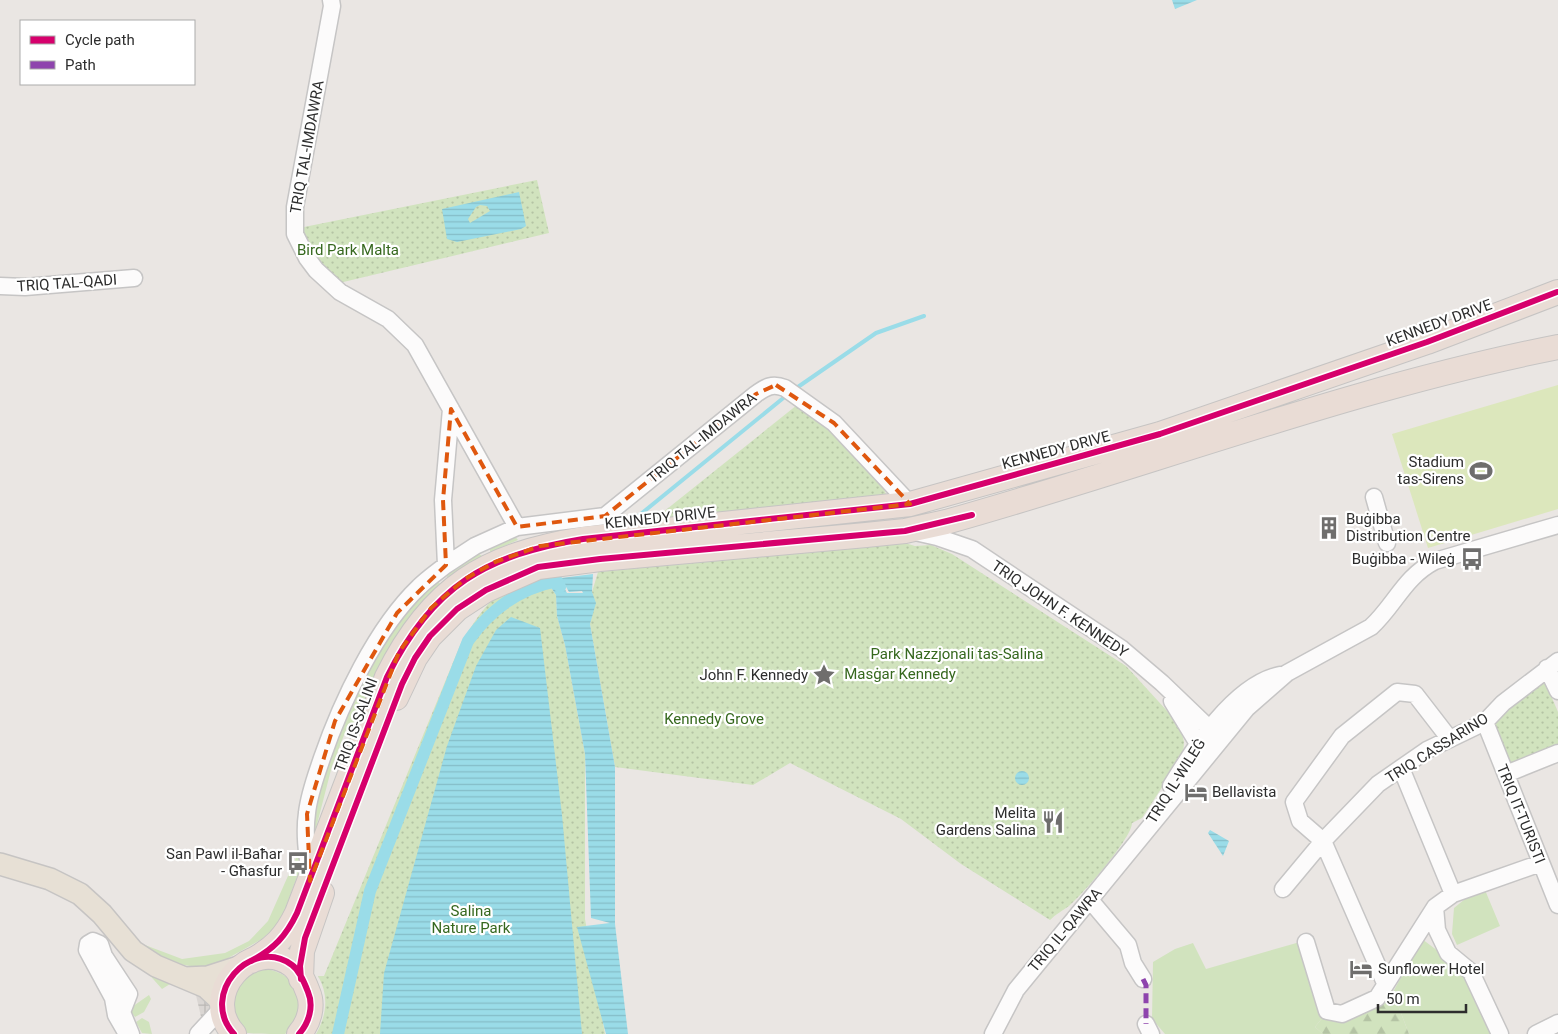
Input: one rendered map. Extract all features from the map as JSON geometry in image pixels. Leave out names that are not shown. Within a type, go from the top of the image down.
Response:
[{"type":"highway","name":"KENNEDY DRIVE","points":[[539,556],[584,539],[910,504],[1060,464],[1160,434],[1427,342],[1558,292]]},
{"type":"highway","points":[[539,556],[600,559],[905,531],[972,515],[1385,388],[1508,356],[1558,347]]},
{"type":"highway","name":"TRIQ IS-SALINI","points":[[246,963],[270,952],[281,941],[297,913],[387,677],[399,652],[431,608],[465,579],[495,562],[539,556]]},
{"type":"highway","name":"TRIQ IS-SALINI","points":[[302,979],[300,966],[305,938],[402,684],[415,658],[430,636],[457,609],[539,556]]},
{"type":"highway","points":[[234,1034],[226,1022],[222,1005],[225,987],[232,975],[246,963],[265,958],[280,960],[293,966],[302,979],[309,994],[311,1010],[304,1030]]},
{"type":"main road","points":[[0,864],[50,879],[80,894],[102,914],[132,951],[156,966],[206,987],[222,1005]]},
{"type":"main road","points":[[183,978],[208,977],[246,963]]},
{"type":"street","name":"TRIQ TAL-IMDAWRA","points":[[331,0],[332,6],[295,207],[295,234],[306,258],[324,280],[340,292],[388,319],[415,345],[517,527]]},
{"type":"street","name":"TRIQ TAL-QADI","points":[[0,286],[25,287],[134,278]]},
{"type":"street","name":"TRIQ TAL-IMDAWRA","points":[[310,881],[306,814],[309,797],[335,721],[371,652],[397,613],[418,588],[446,565],[474,546],[517,527],[605,516],[766,386],[776,385],[784,388],[834,423],[910,504]]},
{"type":"street","points":[[446,565],[443,500],[451,409]]},
{"type":"street","points":[[1374,497],[1387,543]]},
{"type":"street","points":[[972,515],[967,529],[967,538],[972,549]]},
{"type":"street","name":"TRIQ IL-WILEĠ","points":[[1206,741],[1288,674],[1371,626],[1382,617],[1403,586],[1419,569],[1434,561],[1558,524]]},
{"type":"street","name":"TRIQ JOHN F. KENNEDY","points":[[905,531],[938,537],[972,549],[1122,649],[1148,669],[1206,741]]},
{"type":"street","points":[[1553,664],[1558,691]]},
{"type":"street","name":"TRIQ CASSARINO","points":[[1283,889],[1323,841],[1378,784],[1449,738],[1485,722],[1503,703],[1553,664]]},
{"type":"street","name":"TRIQ IL-WILEĠ","points":[[1144,831],[1206,741],[1244,692],[1269,677],[1288,674]]},
{"type":"street","points":[[1386,983],[1323,841],[1300,821],[1294,802],[1342,736],[1397,692],[1415,694],[1449,738]]},
{"type":"street","name":"TRIQ IT-TURISTI","points":[[1485,722],[1541,863],[1556,895]]},
{"type":"street","points":[[1506,774],[1558,753]]},
{"type":"street","points":[[1401,768],[1453,894]]},
{"type":"street","name":"TRIQ IL-QAWRA","points":[[993,1034],[1016,990],[1144,831]]},
{"type":"street","points":[[1306,942],[1327,1011],[1342,1014],[1377,998],[1435,907],[1453,894],[1541,863]]},
{"type":"street","points":[[1090,900],[1128,945],[1133,962],[1144,979]]},
{"type":"street","points":[[1435,907],[1436,930],[1448,953],[1471,972],[1500,1034]]},
{"type":"street","points":[[127,1034],[116,1015],[113,998],[87,950],[88,944],[93,941],[100,944],[104,956],[129,994],[122,1012],[131,1034]]},
{"type":"street","points":[[198,1034],[222,1005]]},
{"type":"street","points":[[1536,1034],[1558,1023]]},
{"type":"highlighted area","points":[[776,385],[834,423],[910,504],[540,546],[495,562],[465,579],[431,608],[399,652],[310,881],[307,814],[335,721],[397,613],[446,565],[443,500],[451,409],[517,527],[605,516],[756,394]]},
{"type":"green space","name":"Bird Park Malta","points":[[537,180],[549,233],[335,284],[303,243],[304,227]]},
{"type":"green space","name":"Stadium tas-Sirens","points":[[1558,385],[1558,509],[1428,548],[1392,434]]},
{"type":"green space","points":[[797,405],[833,426],[877,474],[886,494],[652,521]]},
{"type":"green space","points":[[512,533],[518,540],[490,552],[490,544]]},
{"type":"green space","name":"Masġar Kennedy","points":[[905,543],[915,546],[931,545],[952,554],[1126,666],[1180,725],[1184,742],[1183,755],[1142,818],[1132,823],[1130,830],[1116,853],[1085,890],[1069,906],[1050,920],[961,864],[901,819],[790,763],[753,785],[615,767],[590,624],[595,603],[592,592],[598,572]]},
{"type":"green space","points":[[475,551],[482,556],[447,578],[447,568]]},
{"type":"green space","points":[[433,579],[441,584],[414,611],[397,636],[364,711],[346,730],[332,766],[314,836],[312,836],[313,805],[336,731],[372,663],[406,607]]},
{"type":"green space","name":"Salina Nature Park","points":[[546,580],[556,595],[557,616],[565,645],[585,754],[585,919],[605,1034],[316,1034],[320,1027],[325,1005],[324,990],[318,976],[324,976],[461,643],[486,606],[502,592],[522,582]]},
{"type":"green space","points":[[1543,677],[1558,712],[1558,744],[1508,766],[1494,729],[1501,710]]},
{"type":"green space","points":[[303,842],[304,858],[284,912],[274,928],[262,939],[214,966],[195,967],[169,962],[137,942],[182,959],[225,953],[249,941],[268,921]]},
{"type":"green space","points":[[1485,890],[1500,926],[1457,945],[1452,934],[1454,908],[1465,899]]},
{"type":"green space","points":[[1422,939],[1458,966],[1470,982],[1495,1034],[1409,1034],[1393,992]]},
{"type":"green space","points":[[1300,942],[1306,973],[1323,1017],[1315,1027],[1323,1034],[1165,1034],[1152,1019],[1153,962],[1175,949],[1193,943],[1206,969]]},
{"type":"green space","points":[[264,969],[287,977],[299,994],[301,1004],[299,1015],[294,1025],[285,1034],[247,1033],[241,1027],[234,1012],[234,996],[241,982],[255,972]]},
{"type":"green space","points":[[146,971],[170,984],[162,989]]},
{"type":"green space","points":[[1393,992],[1409,1034],[1323,1034],[1315,1027],[1323,1017],[1344,1019],[1370,1010]]},
{"type":"green space","points":[[149,995],[151,999],[144,1012],[135,1017],[129,1009]]},
{"type":"green space","points":[[142,1018],[149,1022],[152,1034],[142,1033],[136,1022]]},
{"type":"shaded area","points":[[170,981],[203,992],[210,997],[211,1013],[199,1028],[195,1024],[202,1021],[195,991],[170,984]]},
{"type":"water","points":[[1172,0],[1197,0],[1175,9]]},
{"type":"water","points":[[519,192],[526,226],[521,229],[457,242],[447,239],[442,209]],"holes":[[[480,205],[487,206],[490,211],[470,223],[468,219],[476,207]]]},
{"type":"water","points":[[593,574],[592,592],[596,603],[590,624],[615,767],[615,924],[628,1034],[606,1034],[577,927],[610,923],[591,918],[585,754],[565,645],[557,616],[556,595],[546,580],[559,579],[567,593],[583,593],[582,591],[569,592],[561,578]]},
{"type":"water","name":"Salina Nature Park","points":[[511,617],[540,628],[562,815],[582,1034],[380,1034],[384,973],[447,746],[476,666],[496,630]]},
{"type":"water","points":[[1022,771],[1027,773],[1029,778],[1027,783],[1022,785],[1017,783],[1015,778],[1017,773]]},
{"type":"water","points":[[1210,830],[1229,841],[1223,856],[1208,833]]},
{"type":"waterway","points":[[795,389],[876,333],[924,316]]},
{"type":"waterway","points":[[631,522],[787,395]]},
{"type":"waterway","points":[[338,1034],[370,891],[468,641],[496,610],[518,595],[543,584],[557,581],[560,587]]},
{"type":"marked path","points":[[1143,979],[1146,985],[1146,1024]]},
{"type":"cycle path","points":[[251,961],[273,947],[288,929],[297,913],[387,677],[404,646],[423,619],[443,598],[466,580],[490,566],[518,555],[583,539],[910,504],[1160,434],[1427,342],[1557,292]]},
{"type":"cycle path","points":[[301,979],[300,966],[305,938],[402,684],[415,658],[430,636],[457,609],[486,590],[538,567],[600,559],[905,531],[972,515]]},
{"type":"cycle path","points":[[234,1034],[224,1019],[222,1003],[226,987],[234,974],[246,963],[261,958],[276,958],[292,965],[303,981],[311,1003],[308,1020],[299,1034]]},
{"type":"place","name":"Stadium tas-Sirens","points":[[1481,471]]},
{"type":"place","name":"Buġibba Distribution Centre","points":[[1329,528]]},
{"type":"place","name":"Buġibba - Wileġ","points":[[1472,559]]},
{"type":"place","name":"John F. Kennedy","points":[[824,675]]},
{"type":"place","name":"Bellavista","points":[[1196,792]]},
{"type":"place","name":"Melita Gardens Salina","points":[[1053,822]]},
{"type":"place","name":"San Pawl il-Baħar - Għasfur","points":[[298,863]]},
{"type":"place","name":"Sunflower Hotel","points":[[1361,969]]},
{"type":"park label","name":"Park Nazzjonali tas-Salina","points":[[957,654]]},
{"type":"park label","name":"Kennedy Grove","points":[[714,719]]}]
